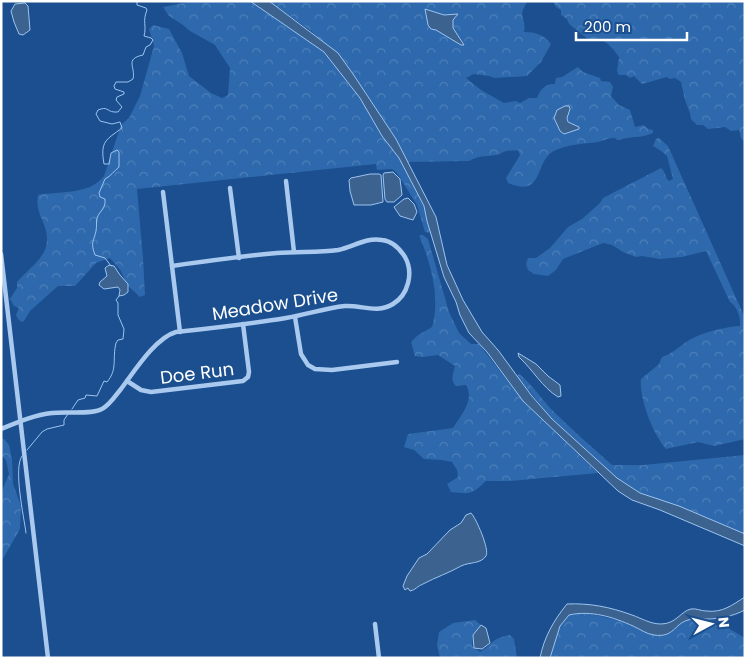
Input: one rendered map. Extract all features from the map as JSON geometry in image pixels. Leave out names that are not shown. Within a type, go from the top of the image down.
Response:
[{"type":"street","points":[[286,181],[294,252]]},
{"type":"street","points":[[230,188],[238,258]]},
{"type":"street","points":[[162,192],[180,332]]},
{"type":"street","name":"Meadow Drive","points":[[1,430],[31,416],[100,410],[112,401],[160,340],[168,335],[295,317],[344,307],[377,310],[394,304],[402,295],[407,286],[409,274],[407,261],[402,252],[395,246],[382,240],[365,241],[338,250],[294,252],[172,266]]},
{"type":"street","points":[[1,254],[48,658]]},
{"type":"street","points":[[295,317],[301,354],[308,365],[315,369],[332,370],[397,362]]},
{"type":"street","name":"Doe Run","points":[[127,381],[141,390],[151,392],[243,381],[248,377],[249,372],[243,324]]},
{"type":"street","points":[[376,624],[379,658]]},
{"type":"green space","points":[[193,1],[250,1],[324,52],[360,98],[382,136],[399,158],[424,206],[431,233],[425,232],[417,205],[397,173],[392,169],[377,170],[376,164],[137,189],[145,295],[140,297],[127,285],[121,271],[110,258],[96,263],[75,286],[58,286],[30,311],[22,322],[16,315],[19,308],[14,306],[10,299],[17,288],[17,282],[37,262],[45,249],[47,241],[46,232],[38,209],[38,195],[83,189],[98,182],[104,176],[121,125],[129,118],[140,96],[154,46],[149,29],[153,25],[169,29],[182,53],[189,76],[211,93],[222,98],[228,95],[230,68],[215,45],[169,16],[163,7]]},
{"type":"green space","points":[[269,1],[528,1],[522,14],[525,27],[524,32],[546,38],[551,44],[541,62],[527,76],[495,78],[474,74],[466,78],[481,90],[504,103],[516,101],[520,103],[529,98],[537,98],[543,88],[555,84],[556,78],[562,77],[578,67],[583,72],[600,78],[601,81],[610,82],[613,87],[611,96],[619,105],[630,110],[635,127],[644,125],[648,129],[653,130],[653,133],[620,140],[611,138],[598,142],[571,145],[556,150],[544,161],[534,182],[528,186],[520,187],[508,183],[506,178],[520,155],[518,150],[479,157],[469,161],[407,162],[396,139],[353,74],[311,31]],"holes":[[[569,107],[567,118],[572,124],[572,132],[562,133],[555,121]]]},
{"type":"green space","points":[[553,1],[745,1],[745,142],[741,138],[739,130],[731,131],[725,127],[708,129],[703,125],[697,125],[691,119],[681,82],[675,78],[670,79],[667,77],[642,84],[634,76],[630,78],[626,75],[619,75],[617,71],[619,57],[612,49],[603,41],[589,40],[569,24]]},
{"type":"green space","points":[[659,138],[668,146],[745,318],[745,439],[714,446],[698,442],[666,449],[656,434],[642,396],[641,379],[659,364],[662,357],[705,333],[740,326],[738,312],[730,302],[706,251],[682,257],[660,259],[636,257],[612,245],[603,243],[563,259],[556,270],[548,276],[534,274],[528,270],[526,264],[528,258],[536,258],[550,248],[568,227],[582,219],[603,198],[661,168],[669,181],[673,179],[667,156],[653,146],[656,139]]},
{"type":"green space","points":[[419,235],[423,235],[428,239],[449,312],[459,333],[471,344],[479,344],[523,401],[598,473],[510,481],[486,481],[470,492],[451,492],[447,484],[458,477],[457,470],[452,462],[424,459],[414,450],[404,447],[408,434],[453,428],[466,407],[469,396],[466,385],[456,386],[453,381],[452,377],[455,366],[438,355],[415,356],[411,342],[418,335],[432,327],[435,304],[433,280]]},
{"type":"green space","points":[[519,374],[551,409],[612,465],[643,465],[745,455],[745,534],[679,506],[640,493],[617,478],[552,419],[517,376]]},
{"type":"green space","points":[[1,439],[4,439],[9,445],[12,459],[13,484],[21,506],[20,529],[1,562],[1,493],[9,474],[6,460],[1,455]]},
{"type":"green space","points":[[587,613],[621,621],[647,633],[686,620],[716,621],[745,638],[745,658],[550,658],[560,626],[569,615]]},
{"type":"green space","points":[[475,620],[481,625],[473,635],[472,646],[480,652],[496,640],[510,635],[514,639],[517,658],[440,658],[437,645],[439,632],[453,623]]},
{"type":"shaded area","points":[[250,1],[269,1],[338,53],[396,139],[436,217],[447,265],[463,300],[482,332],[552,419],[617,478],[640,493],[679,506],[745,534],[745,546],[632,500],[618,491],[523,401],[487,352],[469,333],[444,277],[424,206],[399,158],[382,136],[360,98],[324,52]]},
{"type":"shaded area","points":[[25,3],[28,6],[30,30],[23,35],[19,34],[11,11],[15,4]]},
{"type":"shaded area","points":[[425,9],[444,15],[458,14],[453,20],[453,28],[464,45],[431,29],[428,25]]},
{"type":"shaded area","points":[[569,106],[570,109],[567,118],[568,122],[579,127],[579,129],[564,134],[560,131],[554,118],[557,110]]},
{"type":"shaded area","points":[[393,172],[400,179],[402,195],[394,202],[387,202],[385,199],[383,175],[384,173]]},
{"type":"shaded area","points":[[370,174],[381,175],[383,202],[371,205],[354,205],[349,180]]},
{"type":"shaded area","points":[[408,198],[414,204],[417,212],[413,220],[400,216],[394,207]]},
{"type":"shaded area","points":[[109,265],[114,266],[128,284],[128,292],[124,295],[119,296],[120,290],[118,287],[104,289],[99,285],[107,276],[105,268]]},
{"type":"shaded area","points":[[518,353],[536,364],[560,385],[561,396],[558,397],[547,388],[519,357]]},
{"type":"shaded area","points":[[471,513],[479,527],[486,547],[487,553],[484,559],[461,566],[410,591],[408,588],[405,590],[403,586],[407,576],[419,558],[427,554],[450,530],[461,523],[466,515]]},
{"type":"shaded area","points":[[745,597],[745,610],[722,618],[688,620],[670,633],[661,635],[648,634],[602,615],[585,613],[569,615],[560,626],[550,658],[540,658],[550,629],[567,604],[584,604],[608,608],[649,622],[661,624],[671,622],[687,610],[717,611],[727,608]]},
{"type":"shaded area","points":[[481,625],[486,628],[490,643],[482,649],[474,648],[473,635]]},
{"type":"waterway","points":[[111,266],[105,258],[95,255],[93,244],[97,218],[105,202],[105,199],[100,197],[99,193],[105,179],[119,167],[119,152],[117,150],[111,153],[109,164],[104,164],[103,150],[105,142],[122,128],[120,122],[112,124],[100,121],[96,114],[98,110],[104,108],[118,112],[122,107],[116,100],[124,92],[115,89],[114,86],[116,82],[128,82],[133,79],[132,61],[143,55],[146,47],[153,40],[144,36],[147,10],[137,5],[137,1]]},
{"type":"waterway","points":[[72,409],[78,400],[85,398],[86,395],[97,396],[104,381],[107,382],[112,373],[116,343],[118,340],[123,339],[124,329],[118,315],[118,303],[116,300],[119,296]]},
{"type":"waterway","points":[[27,450],[42,432],[64,425],[64,420],[68,414]]},
{"type":"waterway","points":[[22,456],[19,481],[26,533]]}]
